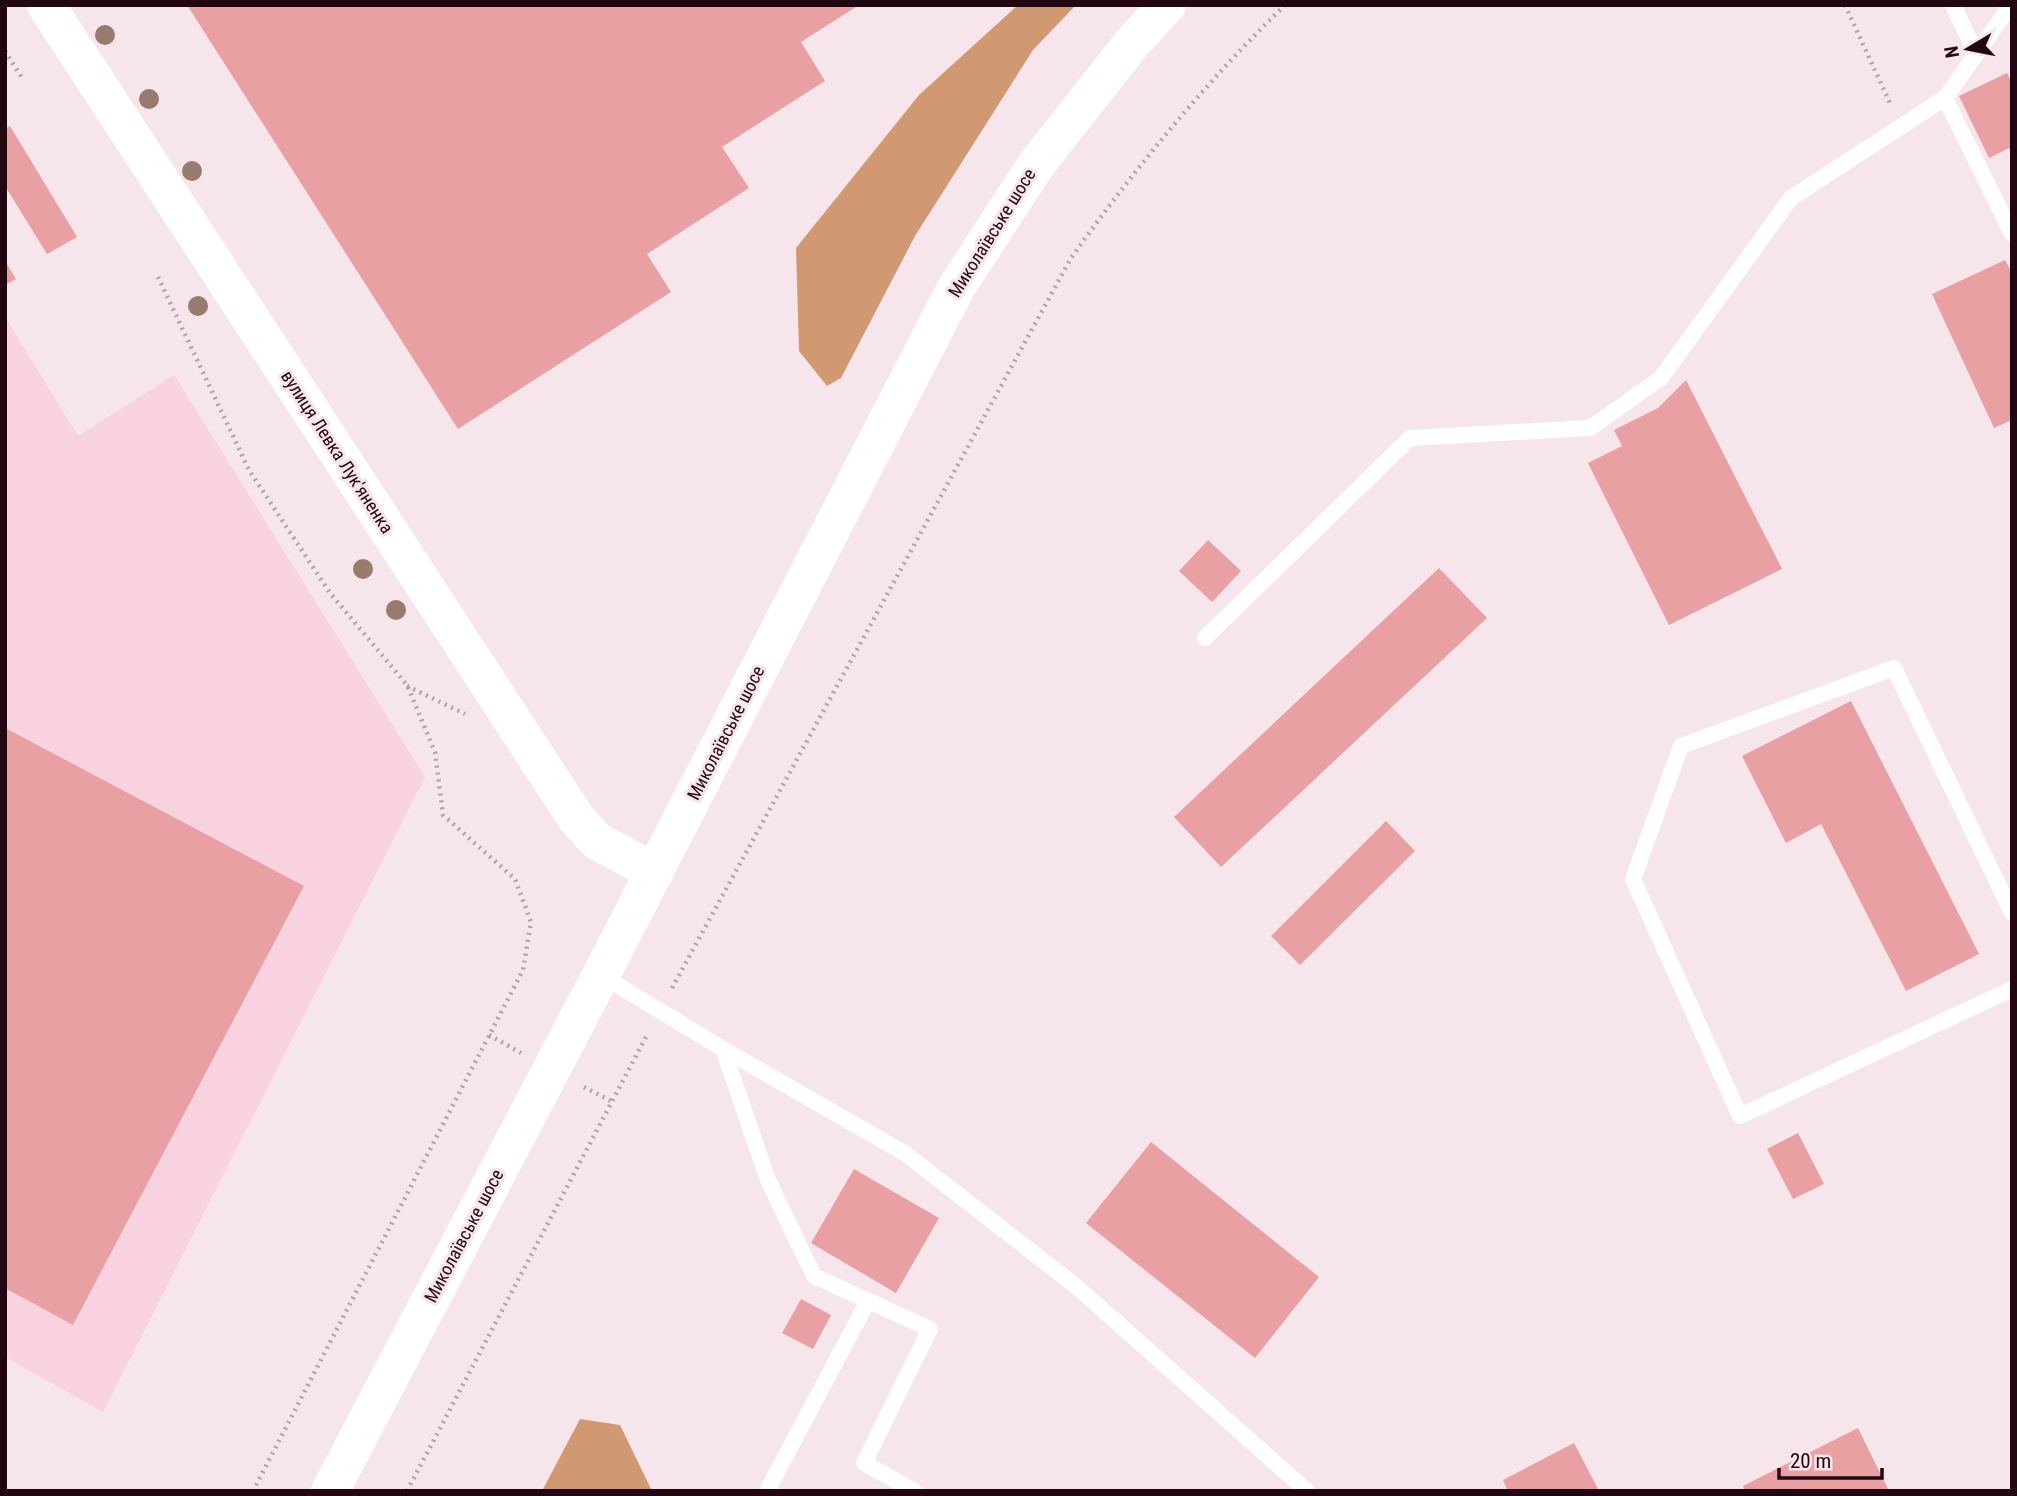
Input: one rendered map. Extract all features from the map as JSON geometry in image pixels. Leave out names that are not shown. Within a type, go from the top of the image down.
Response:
[{"type":"main road","name":"вулиця Левка Лук'яненка","points":[[46,5],[576,818],[597,841],[655,872]]},
{"type":"main road","name":"Миколаївське шосе","points":[[330,1491],[655,872],[956,288],[1036,164],[1132,43],[1167,5]]},
{"type":"lane","points":[[1953,5],[1976,54]]},
{"type":"lane","points":[[1205,638],[1410,438],[1590,428],[1661,378],[1791,198],[1945,98],[2011,5]]},
{"type":"lane","points":[[1945,98],[2012,234]]},
{"type":"lane","points":[[2012,913],[1894,668],[1681,746],[1633,879],[1740,1116],[2012,989]]},
{"type":"lane","points":[[601,975],[906,1154],[1077,1287],[1307,1491]]},
{"type":"lane","points":[[723,1049],[768,1180],[814,1276],[930,1329],[864,1463],[914,1491]]},
{"type":"lane","points":[[767,1491],[867,1301]]},
{"type":"path","points":[[407,1491],[659,1011],[1071,258],[1126,182],[1216,74],[1285,5]]},
{"type":"path","points":[[1845,5],[1901,126]]},
{"type":"path","points":[[5,51],[22,78]]},
{"type":"path","points":[[158,277],[249,470],[330,593],[407,685],[435,752],[443,814],[515,879],[531,922],[523,970],[253,1491]]},
{"type":"shaded area","points":[[1018,5],[1076,5],[1033,50],[915,236],[841,378],[827,386],[799,351],[796,248],[919,95]]},
{"type":"shaded area","points":[[5,317],[78,436],[174,375],[425,777],[103,1412],[5,1357]]},
{"type":"shaded area","points":[[580,1419],[620,1425],[652,1491],[542,1491]]},
{"type":"building","points":[[187,5],[859,5],[801,42],[825,81],[722,147],[749,188],[647,254],[671,292],[458,429]]},
{"type":"building","points":[[2007,73],[2012,83],[2012,154],[2009,148],[1989,158],[1959,96]]},
{"type":"building","points":[[10,126],[77,237],[47,254],[5,186],[5,129]]},
{"type":"building","points":[[2005,260],[2012,273],[2012,420],[1994,428],[1932,294]]},
{"type":"building","points":[[5,261],[16,279],[5,285]]},
{"type":"building","points":[[1686,380],[1782,569],[1669,625],[1588,463],[1622,446],[1614,430],[1658,408]]},
{"type":"building","points":[[1208,540],[1241,571],[1212,602],[1179,571]]},
{"type":"building","points":[[1439,568],[1487,618],[1221,867],[1174,817]]},
{"type":"building","points":[[1851,701],[1979,954],[1906,991],[1821,824],[1786,843],[1742,756]]},
{"type":"building","points":[[5,728],[304,886],[73,1325],[5,1288]]},
{"type":"building","points":[[1386,821],[1415,851],[1300,965],[1271,936]]},
{"type":"building","points":[[1798,1133],[1824,1184],[1793,1199],[1767,1149]]},
{"type":"building","points":[[1151,1142],[1319,1277],[1255,1358],[1086,1223]]},
{"type":"building","points":[[854,1169],[939,1218],[896,1293],[811,1243]]},
{"type":"building","points":[[801,1299],[831,1315],[813,1349],[782,1333]]},
{"type":"building","points":[[1858,1428],[1889,1491],[1745,1491],[1743,1486]]},
{"type":"building","points":[[1574,1443],[1599,1491],[1508,1491],[1503,1480]]}]
